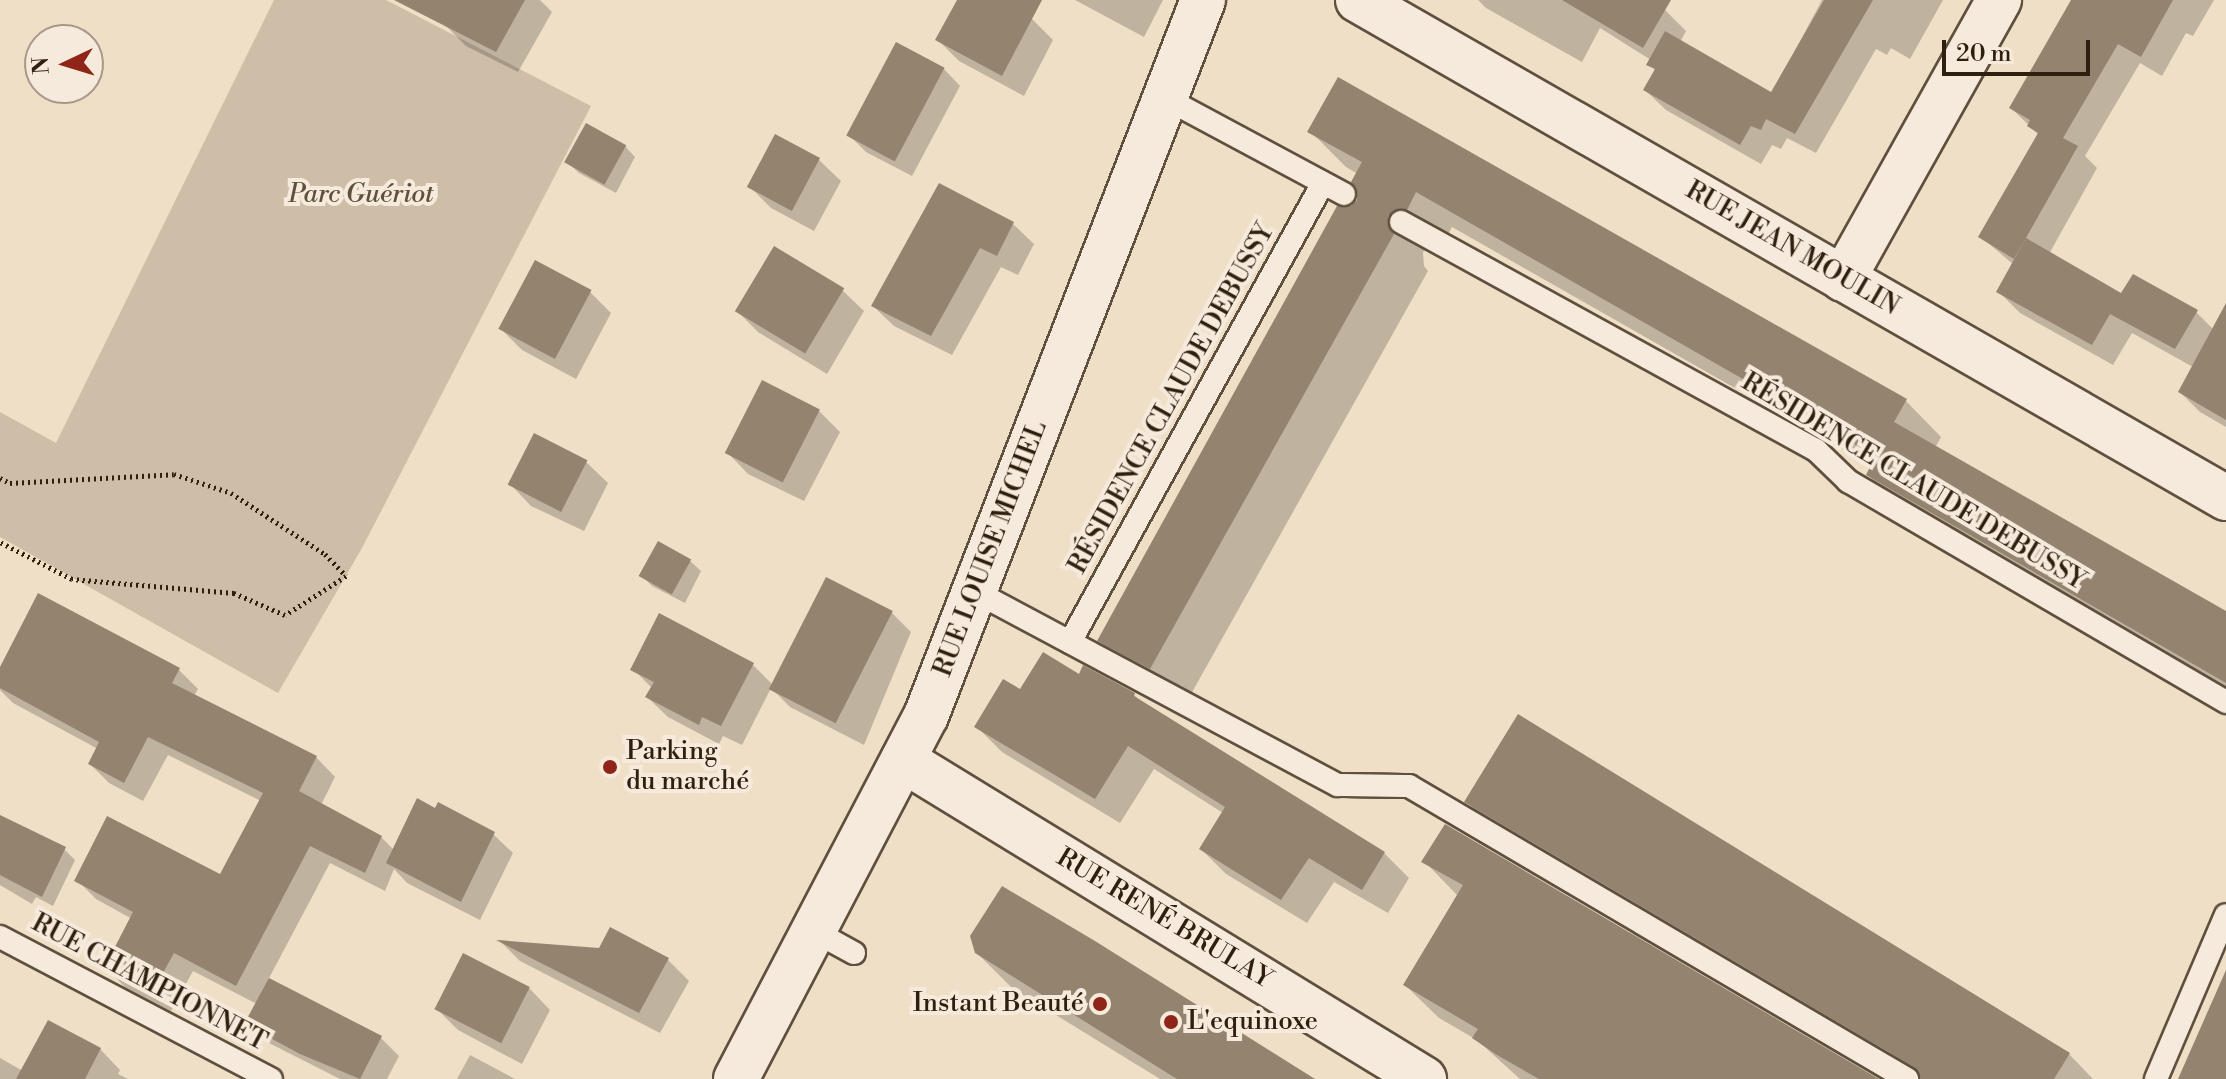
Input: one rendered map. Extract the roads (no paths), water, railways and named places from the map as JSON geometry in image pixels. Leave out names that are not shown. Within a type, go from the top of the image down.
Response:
[{"type":"street","name":"RUE LOUISE MICHEL","points":[[736,1079],[926,716],[1203,0]]},
{"type":"street","name":"RUE JEAN MOULIN","points":[[1358,0],[2226,498]]},
{"type":"street","points":[[1843,279],[1999,0]]},
{"type":"street","name":"RUE RENÉ BRULAY","points":[[903,760],[1424,1079]]},
{"type":"lane","points":[[1165,98],[1344,194]]},
{"type":"lane","name":"RÉSIDENCE CLAUDE DEBUSSY","points":[[1070,642],[1323,183]]},
{"type":"lane","name":"RÉSIDENCE CLAUDE DEBUSSY","points":[[1401,222],[1816,450],[1848,481],[2226,702]]},
{"type":"lane","points":[[974,591],[1338,785],[1409,786],[1907,1079]]},
{"type":"lane","points":[[2156,1079],[2226,915]]},
{"type":"lane","points":[[812,930],[854,953]]},
{"type":"lane","name":"RUE CHAMPIONNET","points":[[0,937],[271,1079]]},
{"type":"place","name":"Parking du marché","points":[[610,767]]},
{"type":"place","name":"Instant Beauté","points":[[1100,1004]]},
{"type":"place","name":"L'equinoxe","points":[[1171,1022]]},
{"type":"park label","name":"Parc Guériot","points":[[361,195]]}]
